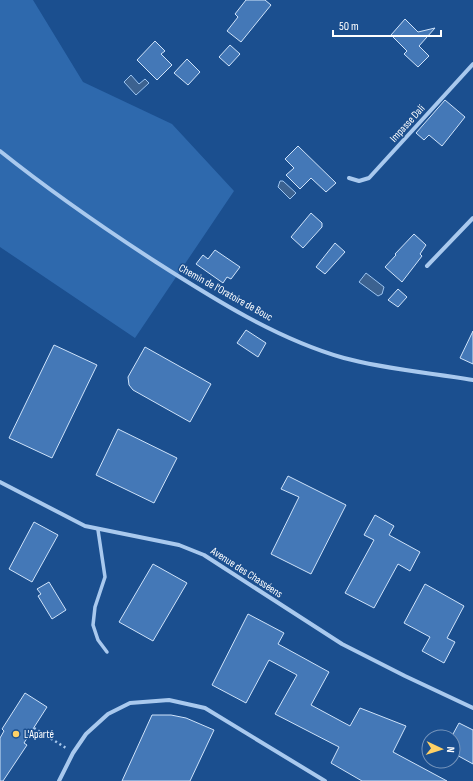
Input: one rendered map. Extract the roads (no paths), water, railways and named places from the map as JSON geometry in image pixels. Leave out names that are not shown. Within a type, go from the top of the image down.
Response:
[{"type":"street","name":"Impasse Dali","points":[[349,178],[360,181],[369,178],[473,64]]},
{"type":"street","name":"Chemin de l'Oratoire de Bouc","points":[[0,152],[95,222],[207,294],[262,324],[344,358],[473,380]]},
{"type":"street","points":[[427,266],[473,218]]},
{"type":"street","name":"Avenue des Chasséens","points":[[0,482],[85,526],[98,530],[172,543],[204,555],[342,644],[473,708]]},
{"type":"street","points":[[98,530],[105,578],[95,607],[93,624],[98,640],[107,652]]},
{"type":"street","points":[[59,781],[73,753],[86,734],[108,714],[130,703],[169,700],[205,708],[325,781]]},
{"type":"place","name":"L'Aparté","points":[[16,734]]}]
